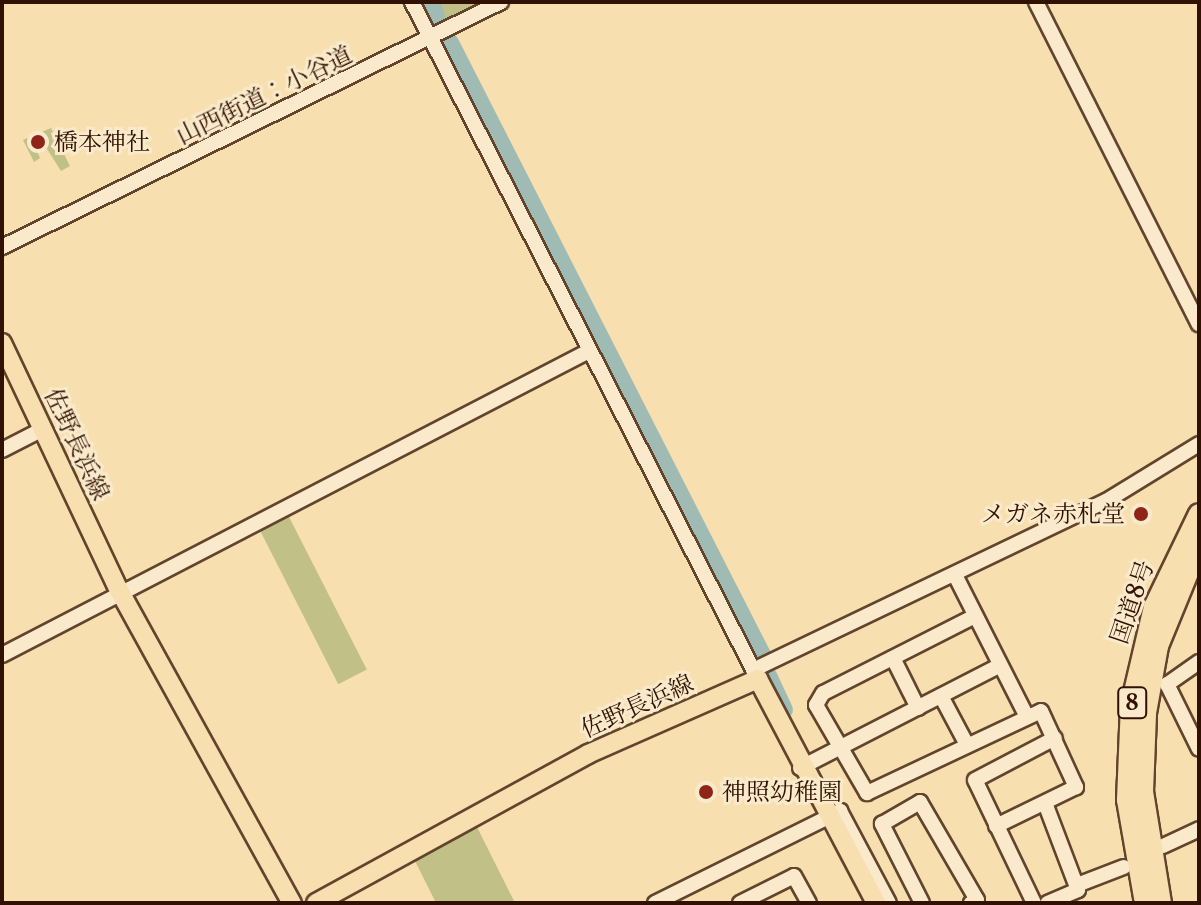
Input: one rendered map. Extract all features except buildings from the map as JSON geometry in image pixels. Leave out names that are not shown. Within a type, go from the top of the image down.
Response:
[{"type":"highway","name":"国道8号","points":[[1145,903],[1127,800],[1131,705],[1154,607],[1199,514]]},
{"type":"highway","name":"国道8号","points":[[1161,903],[1143,792],[1146,713],[1158,646],[1199,546]]},
{"type":"main road","name":"佐野長浜線","points":[[2,343],[119,590],[290,902]]},
{"type":"main road","name":"佐野長浜線","points":[[316,903],[588,754],[755,674]]},
{"type":"main road","points":[[755,674],[800,768],[833,815],[878,900]]},
{"type":"street","points":[[412,2],[755,674],[1106,501],[1199,444]]},
{"type":"street","name":"山西街道：小谷道","points":[[2,247],[501,2]]},
{"type":"street","points":[[1036,2],[1199,324]]},
{"type":"street","points":[[2,655],[119,590],[589,351]]},
{"type":"street","points":[[2,450],[43,429]]},
{"type":"street","points":[[955,575],[1026,715]]},
{"type":"street","points":[[975,616],[817,697],[838,748],[867,793],[1026,715],[1045,714],[1077,783],[1045,803],[996,826]]},
{"type":"street","points":[[893,658],[918,708]]},
{"type":"street","points":[[800,768],[1000,665]]},
{"type":"street","points":[[1197,667],[1167,684],[1199,749]]},
{"type":"street","points":[[941,696],[966,743]]},
{"type":"street","points":[[1034,903],[975,780],[1055,738]]},
{"type":"street","points":[[922,903],[882,824],[924,803],[976,902]]},
{"type":"street","points":[[1045,803],[1077,885]]},
{"type":"street","points":[[655,903],[833,815]]},
{"type":"street","points":[[1163,846],[1199,829]]},
{"type":"street","points":[[1048,903],[1077,885],[1124,867]]},
{"type":"street","points":[[740,903],[794,876],[809,903]]},
{"type":"street","points":[[878,900],[909,880]]},
{"type":"shaded area","points":[[437,2],[487,2],[447,24]]},
{"type":"shaded area","points":[[51,128],[70,166],[61,171],[40,138],[33,141],[40,158],[34,162],[23,140]]},
{"type":"shaded area","points":[[286,511],[367,670],[338,684],[257,526]]},
{"type":"shaded area","points":[[475,823],[515,903],[436,903],[414,859]]},
{"type":"waterway","points":[[429,2],[435,16]]},
{"type":"waterway","points":[[449,43],[761,655]]},
{"type":"waterway","points":[[768,678],[783,710]]},
{"type":"place","name":"橋本神社","points":[[38,142]]},
{"type":"place","name":"メガネ赤札堂","points":[[1141,514]]},
{"type":"place","name":"神照幼稚園","points":[[706,792]]}]
